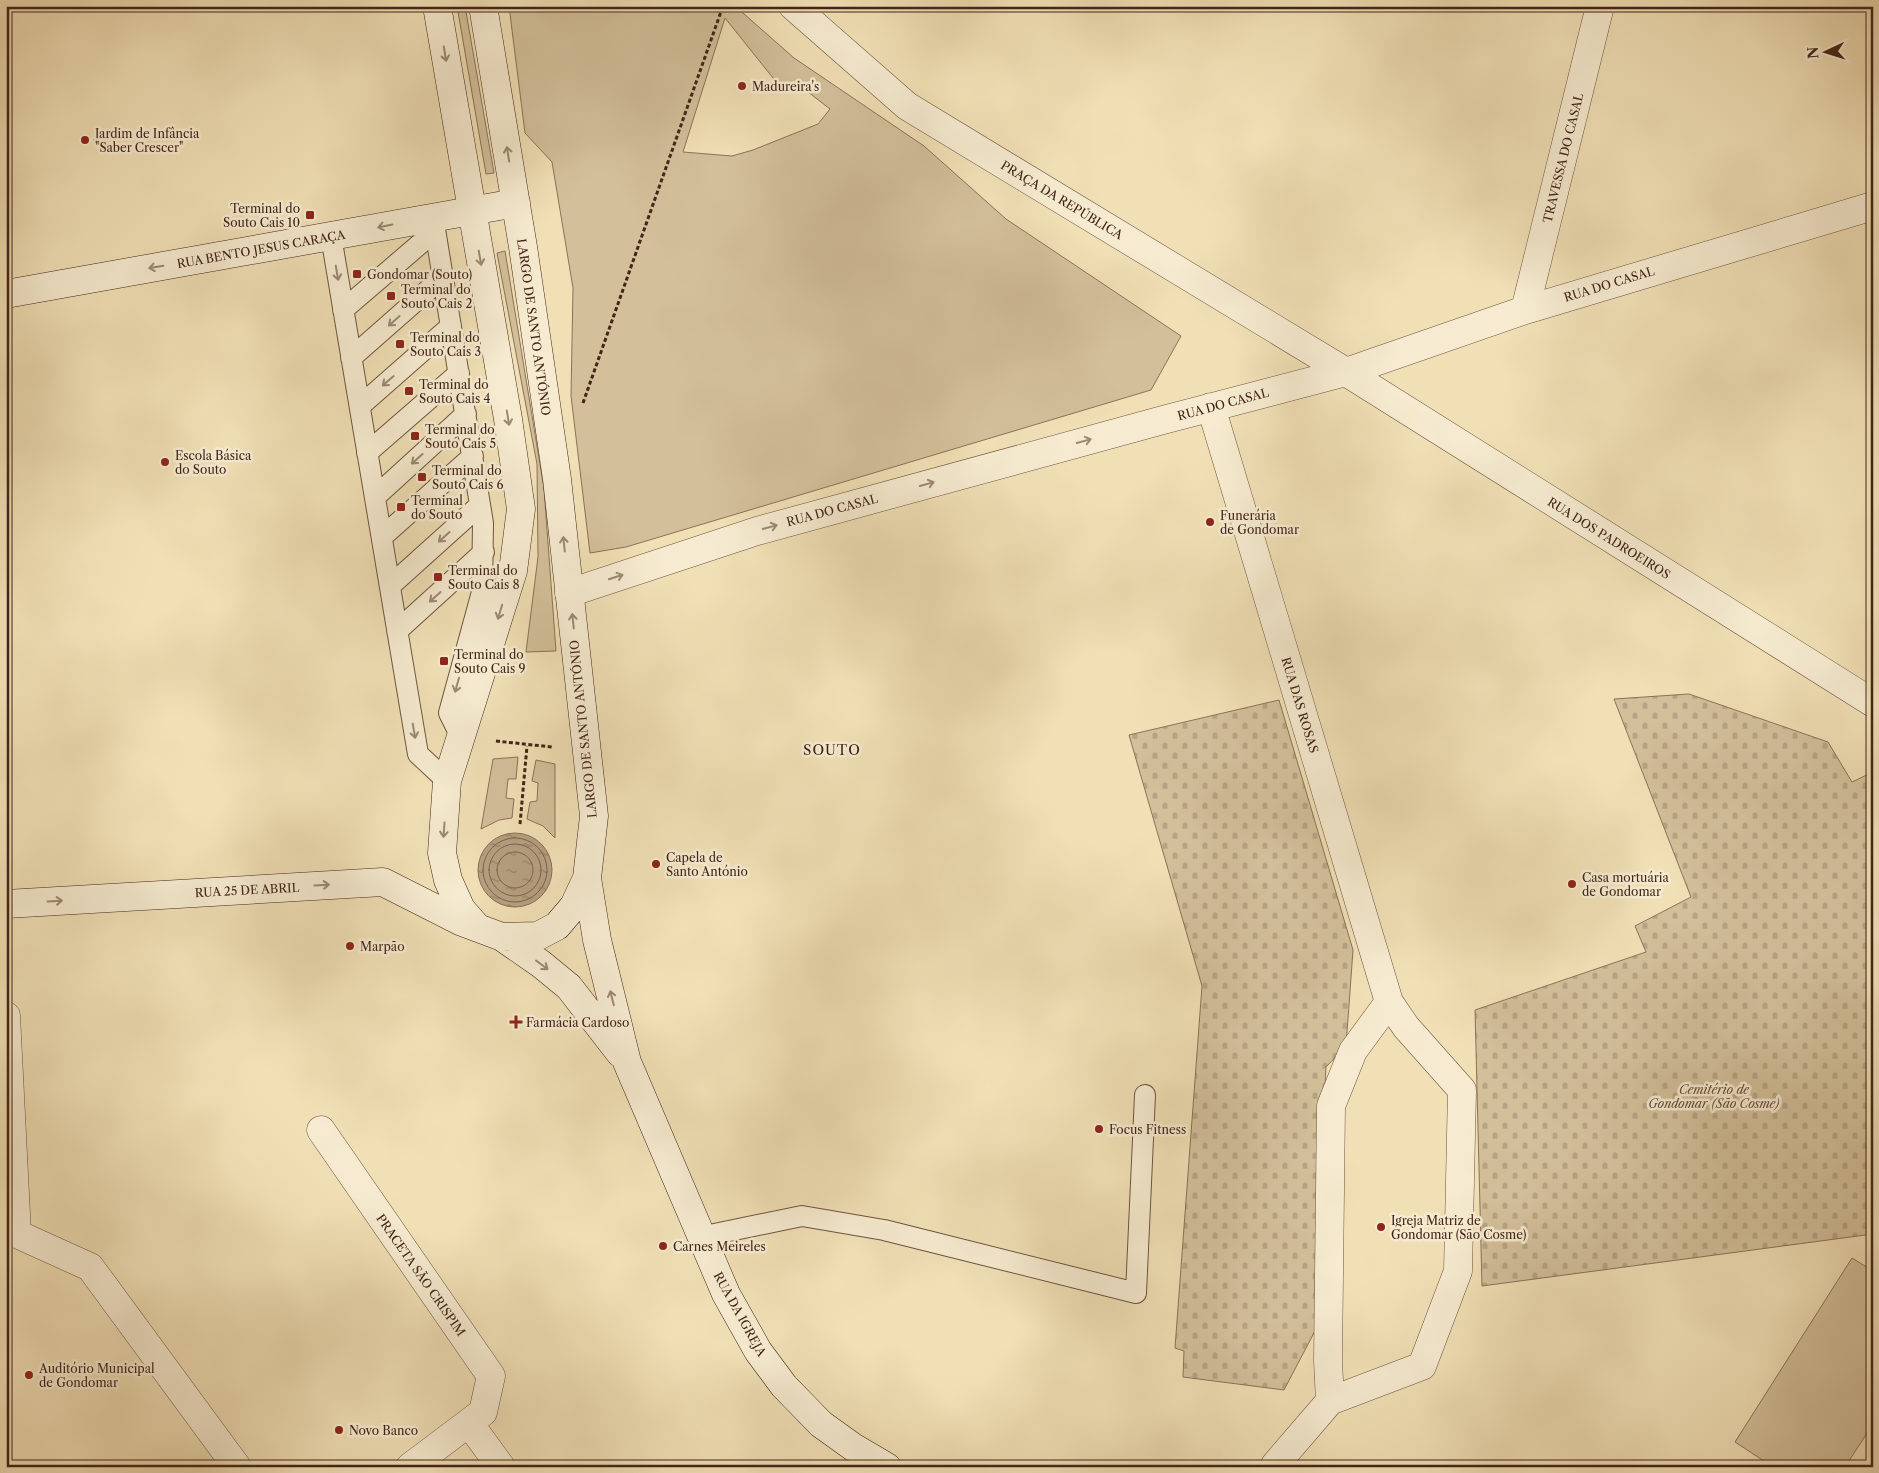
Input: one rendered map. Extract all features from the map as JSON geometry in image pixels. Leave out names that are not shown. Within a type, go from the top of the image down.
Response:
[{"type":"street","name":"LARGO DE SANTO ANTÓNIO","points":[[437,6],[508,419],[521,509],[513,571],[447,781],[442,853],[448,880],[461,909],[477,927],[502,937],[538,936],[557,926],[574,906],[587,878],[594,816],[557,479],[516,203],[483,6]]},
{"type":"street","name":"PRAÇA DA REPÚBLICA","points":[[794,6],[907,106],[1346,372]]},
{"type":"street","name":"TRAVESSA DO CASAL","points":[[1525,310],[1600,6]]},
{"type":"street","name":"RUA BENTO JESUS CARAÇA","points":[[6,294],[331,236],[434,224],[471,210],[516,203]]},
{"type":"street","name":"RUA DO CASAL","points":[[570,593],[756,531],[1346,372],[1525,310],[1873,206]]},
{"type":"street","name":"RUA DOS PADROEIROS","points":[[1346,372],[1873,704]]},
{"type":"street","name":"RUA DAS ROSAS","points":[[1211,407],[1390,1002],[1406,1027],[1462,1090],[1458,1270],[1422,1366],[1330,1401]]},
{"type":"street","name":"RUA DA IGREJA","points":[[587,878],[597,940],[628,1062],[700,1237],[726,1294],[758,1351],[784,1386],[821,1424],[853,1447],[887,1467]]},
{"type":"street","name":"RUA 25 DE ABRIL","points":[[6,904],[383,882],[462,922],[477,927]]},
{"type":"street","name":"RUA DA IGREJA","points":[[502,937],[541,964],[569,987],[628,1062]]},
{"type":"street","points":[[1275,1464],[1330,1401],[1328,1361],[1331,1106],[1353,1051],[1390,1002]]},
{"type":"street","points":[[6,1016],[12,1234],[90,1267],[237,1467]]},
{"type":"street","name":"PRACETA SÃO CRISPIM","points":[[321,1130],[491,1376],[483,1412],[410,1467]]},
{"type":"street","points":[[469,1423],[501,1467]]},
{"type":"lane","points":[[434,224],[483,523],[482,592],[449,713],[461,737]]},
{"type":"lane","points":[[343,310],[434,224]]},
{"type":"lane","points":[[331,236],[418,754],[447,781]]},
{"type":"lane","points":[[352,358],[443,277]]},
{"type":"lane","points":[[360,406],[451,326]]},
{"type":"lane","points":[[367,453],[459,373]]},
{"type":"lane","points":[[375,497],[466,414]]},
{"type":"lane","points":[[382,537],[473,456]]},
{"type":"lane","points":[[390,586],[480,505]]},
{"type":"lane","points":[[397,631],[484,552]]},
{"type":"lane","points":[[700,1237],[802,1216],[884,1230],[1136,1292],[1145,1095]]},
{"type":"path","points":[[583,405],[723,6]]},
{"type":"path","points":[[461,737],[527,746],[586,749]]},
{"type":"path","points":[[520,824],[527,746]]},
{"type":"green space","points":[[457,6],[465,6],[494,173],[486,174]]},
{"type":"green space","points":[[509,6],[735,6],[794,58],[924,146],[1006,219],[1181,336],[1151,390],[626,547],[590,553],[571,396],[573,288],[552,162],[525,133]],"holes":[[[725,18],[781,88],[799,85],[830,109],[818,124],[753,150],[732,156],[683,152]]]},
{"type":"green space","points":[[505,251],[544,489],[556,651],[526,652],[538,557],[537,464],[497,253]]},
{"type":"green space","name":"Cemitério de Gondomar (São Cosme)","points":[[1689,694],[1828,742],[1852,782],[1873,772],[1873,1234],[1482,1286],[1475,1010],[1646,952],[1635,926],[1691,897],[1614,699]]},
{"type":"green space","points":[[1279,700],[1353,950],[1346,1046],[1326,1067],[1315,1287],[1316,1329],[1284,1390],[1183,1377],[1184,1351],[1175,1348],[1202,986],[1129,735]]},
{"type":"green space","points":[[518,757],[516,779],[508,779],[506,798],[514,799],[512,818],[499,820],[481,829],[493,759]]},
{"type":"green space","points":[[536,760],[555,764],[555,838],[543,826],[527,819],[530,802],[537,801],[538,783],[532,781]]},
{"type":"green space","points":[[1852,1258],[1873,1271],[1873,1424],[1845,1467],[1773,1467],[1735,1442]]},
{"type":"water","points":[[515,833],[536,839],[546,849],[552,870],[546,891],[536,901],[515,907],[494,901],[484,891],[478,870],[484,849],[494,839]]},
{"type":"place","name":"Madureira's","points":[[742,86]]},
{"type":"place","name":"Jardim de Infância \"Saber Crescer\"","points":[[85,140]]},
{"type":"place","name":"Terminal do Souto Cais 10","points":[[310,215]]},
{"type":"place","name":"Gondomar (Souto)","points":[[357,274]]},
{"type":"place","name":"Terminal do Souto Cais 2","points":[[391,296]]},
{"type":"place","name":"Terminal do Souto Cais 3","points":[[400,344]]},
{"type":"place","name":"Terminal do Souto Cais 4","points":[[409,391]]},
{"type":"place","name":"Terminal do Souto Cais 5","points":[[415,436]]},
{"type":"place","name":"Escola Básica do Souto","points":[[165,462]]},
{"type":"place","name":"Terminal do Souto Cais 6","points":[[422,477]]},
{"type":"place","name":"Terminal do Souto","points":[[401,507]]},
{"type":"place","name":"Funerária de Gondomar","points":[[1210,522]]},
{"type":"place","name":"Terminal do Souto Cais 8","points":[[438,577]]},
{"type":"place","name":"Terminal do Souto Cais 9","points":[[444,661]]},
{"type":"place","name":"Capela de Santo António","points":[[656,864]]},
{"type":"place","name":"Casa mortuária de Gondomar","points":[[1572,884]]},
{"type":"place","name":"Marpão","points":[[350,946]]},
{"type":"place","name":"Farmácia Cardoso","points":[[516,1022]]},
{"type":"place","name":"Focus Fitness","points":[[1099,1129]]},
{"type":"place","name":"Igreja Matriz de Gondomar (São Cosme)","points":[[1381,1227]]},
{"type":"place","name":"Carnes Meireles","points":[[663,1246]]},
{"type":"place","name":"Auditório Municipal de Gondomar","points":[[29,1375]]},
{"type":"place","name":"Novo Banco","points":[[339,1430]]},
{"type":"district","name":"SOUTO","points":[[832,750]]}]
